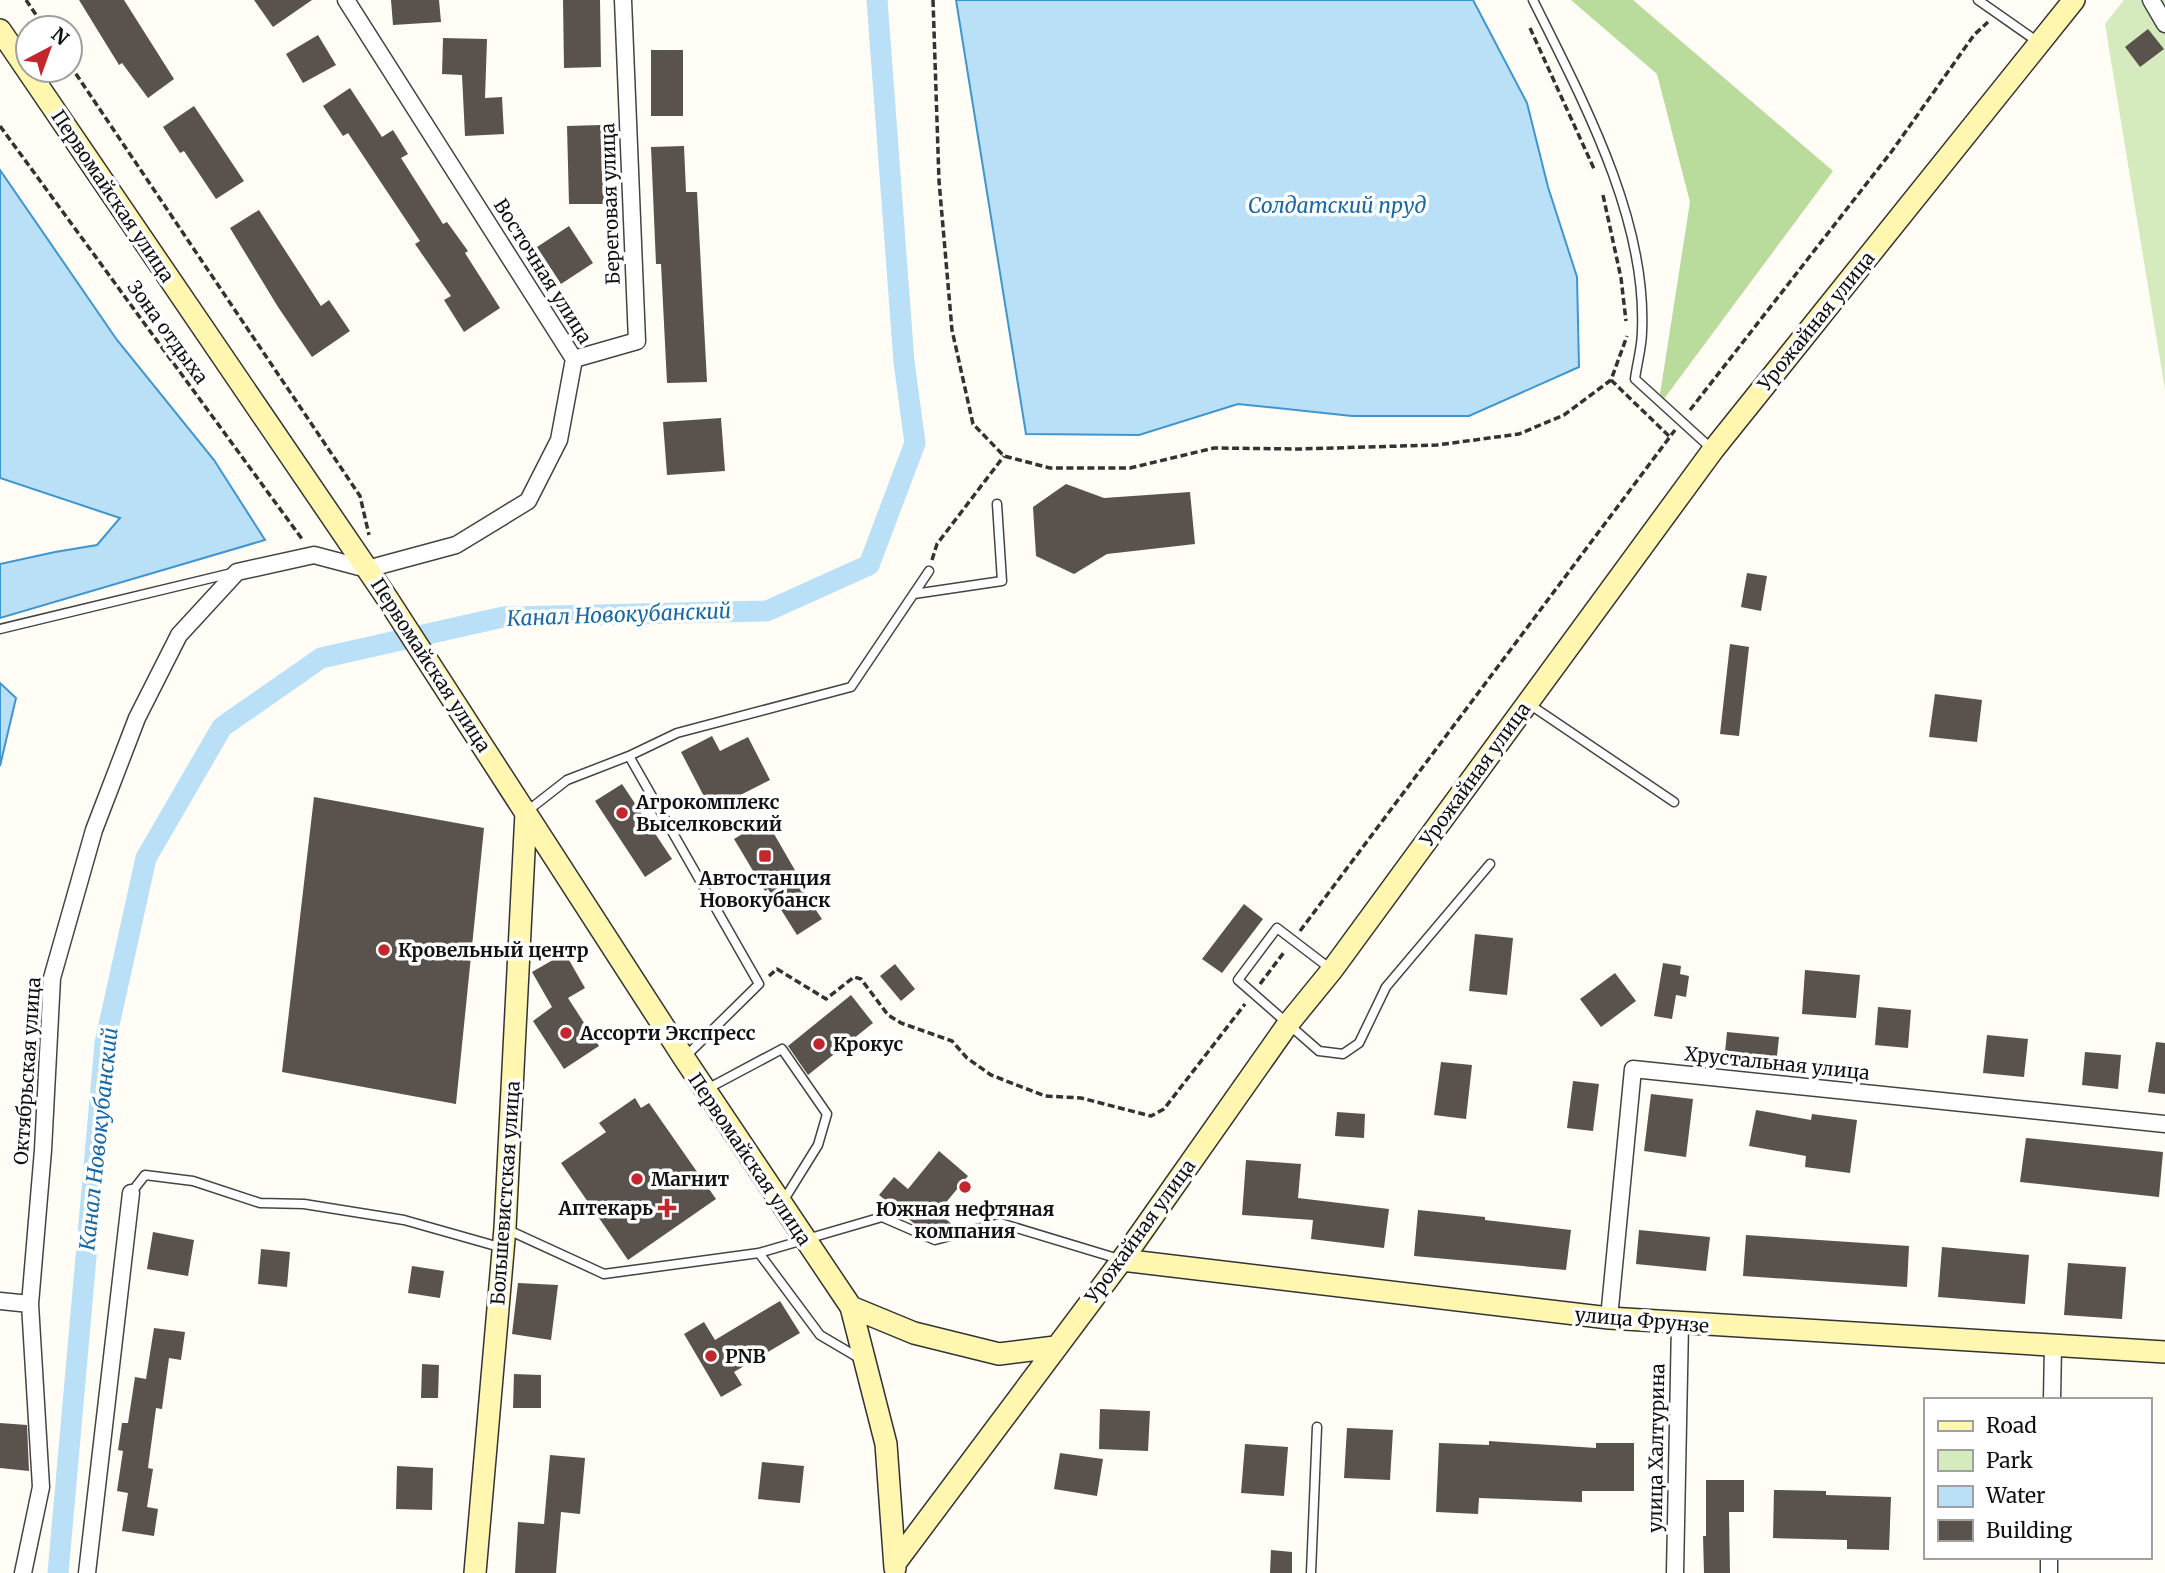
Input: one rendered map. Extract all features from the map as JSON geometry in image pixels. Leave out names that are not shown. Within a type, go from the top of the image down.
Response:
[{"type":"main road","name":"Урожайная улица","points":[[896,1568],[1055,1347],[1122,1260],[1288,1024],[1332,970],[1713,450],[2074,0]]},
{"type":"main road","name":"Первомайская улица","points":[[0,30],[376,566],[387,598],[684,1058],[851,1307],[886,1444],[896,1568]]},
{"type":"main road","name":"Большевистская улица","points":[[475,1573],[504,1238],[526,812]]},
{"type":"main road","name":"улица Фрунзе","points":[[1122,1260],[1609,1318],[2165,1352]]},
{"type":"main road","points":[[851,1307],[914,1333],[999,1354],[1055,1347]]},
{"type":"street","name":"Восточная улица","points":[[346,0],[574,359],[559,440],[528,502],[456,545],[376,566]]},
{"type":"street","name":"Береговая улица","points":[[574,359],[637,341],[623,0]]},
{"type":"street","points":[[2151,0],[2165,24]]},
{"type":"street","points":[[237,572],[314,555],[376,566]]},
{"type":"street","name":"Октябрьская улица","points":[[23,1573],[41,1487],[30,1304],[43,1150],[52,978],[94,831],[137,718],[179,635],[237,572]]},
{"type":"street","name":"Хрустальная улица","points":[[1609,1318],[1633,1069],[2165,1124]]},
{"type":"street","points":[[87,1573],[131,1193]]},
{"type":"street","points":[[0,1301],[30,1304]]},
{"type":"street","name":"улица Халтурина","points":[[1675,1573],[1680,1324]]},
{"type":"street","points":[[2052,1398],[2053,1345]]},
{"type":"lane","points":[[1533,0],[1586,106],[1615,183],[1639,265],[1642,332],[1635,379],[1713,450]]},
{"type":"lane","points":[[1978,0],[2040,44]]},
{"type":"lane","points":[[914,594],[1002,581],[997,504]]},
{"type":"lane","points":[[526,812],[566,780],[629,756],[677,733],[851,687],[929,571]]},
{"type":"lane","points":[[0,629],[237,572]]},
{"type":"lane","points":[[1527,702],[1674,802]]},
{"type":"lane","points":[[629,756],[759,984],[684,1058]]},
{"type":"lane","points":[[1332,970],[1277,928],[1238,980],[1319,1051],[1343,1054],[1359,1043],[1386,987],[1490,864]]},
{"type":"lane","points":[[705,1090],[782,1049],[827,1114],[818,1145],[781,1205]]},
{"type":"lane","points":[[131,1193],[145,1175],[193,1181],[260,1203],[304,1204],[504,1238],[604,1274],[759,1252],[882,1217],[935,1240],[1000,1223],[1122,1260]]},
{"type":"lane","points":[[759,1252],[820,1335],[865,1361]]},
{"type":"lane","points":[[1311,1573],[1317,1427]]},
{"type":"path","points":[[933,0],[939,181],[953,330],[973,424],[1004,456],[1050,468],[1130,468],[1214,448],[1437,446],[1519,434],[1564,415],[1611,380],[1628,332],[1621,278],[1601,183]]},
{"type":"path","points":[[759,984],[777,969],[826,999],[855,977],[861,979],[888,1015],[901,1023],[952,1041],[967,1058],[991,1075],[1045,1096],[1081,1098],[1151,1116],[1164,1109],[1681,422],[1892,151],[1974,35],[1997,13]]},
{"type":"path","points":[[1527,20],[1595,171]]},
{"type":"path","points":[[83,84],[360,496],[376,566]]},
{"type":"path","name":"Зона отдыха","points":[[0,126],[314,555]]},
{"type":"path","points":[[1611,380],[1670,437]]},
{"type":"path","points":[[929,571],[937,544],[1004,456]]},
{"type":"green space","points":[[1571,0],[1633,0],[1833,171],[1658,407],[1690,202],[1657,74]]},
{"type":"green space","points":[[2124,0],[2165,0],[2165,390],[2105,24]]},
{"type":"water","name":"Солдатский пруд","points":[[956,0],[1473,0],[1527,103],[1548,187],[1577,277],[1579,367],[1469,416],[1352,416],[1238,404],[1139,435],[1026,434]]},
{"type":"water","points":[[0,170],[117,340],[214,460],[265,540],[0,618],[0,564],[97,545],[120,518],[0,478]]},
{"type":"water","points":[[0,683],[16,698],[0,766]]},
{"type":"building","points":[[79,0],[124,0],[174,79],[148,98],[122,63],[119,65]]},
{"type":"building","points":[[254,0],[312,0],[273,27]]},
{"type":"building","points":[[391,0],[439,0],[441,22],[393,25]]},
{"type":"building","points":[[563,0],[600,0],[601,67],[564,68]]},
{"type":"building","points":[[2148,29],[2164,49],[2140,67],[2125,47]]},
{"type":"building","points":[[318,35],[336,65],[303,83],[286,54]]},
{"type":"building","points":[[443,38],[487,39],[485,98],[502,97],[504,134],[465,136],[462,75],[442,74]]},
{"type":"building","points":[[651,50],[683,50],[683,116],[651,116]]},
{"type":"building","points":[[350,88],[382,137],[393,130],[408,154],[401,158],[443,224],[447,222],[468,251],[465,253],[500,308],[464,332],[444,300],[451,296],[415,244],[420,241],[348,133],[343,136],[323,106]]},
{"type":"building","points":[[194,106],[244,181],[216,199],[184,151],[180,153],[163,127]]},
{"type":"building","points":[[602,125],[604,204],[569,204],[567,126]]},
{"type":"building","points":[[684,146],[686,192],[697,192],[707,382],[667,383],[661,264],[656,264],[651,147]]},
{"type":"building","points":[[259,210],[321,306],[329,300],[350,331],[312,357],[230,228]]},
{"type":"building","points":[[569,226],[593,263],[561,284],[537,247]]},
{"type":"building","points":[[721,418],[725,471],[667,475],[663,422]]},
{"type":"building","points":[[1066,484],[1104,498],[1190,492],[1195,544],[1107,554],[1074,574],[1036,556],[1033,507]]},
{"type":"building","points":[[1747,573],[1767,576],[1761,611],[1741,607]]},
{"type":"building","points":[[1730,644],[1749,647],[1739,736],[1720,734]]},
{"type":"building","points":[[1935,694],[1982,700],[1977,742],[1929,737]]},
{"type":"building","points":[[712,736],[720,751],[748,737],[770,780],[711,810],[681,752]]},
{"type":"building","points":[[622,784],[672,859],[645,877],[595,801]]},
{"type":"building","name":"Кровельный центр","points":[[314,797],[484,828],[456,1104],[282,1072]]},
{"type":"building","points":[[766,820],[796,872],[792,875],[822,919],[797,935],[768,889],[765,891],[734,839]]},
{"type":"building","points":[[1244,904],[1263,919],[1222,973],[1202,959]]},
{"type":"building","points":[[1475,934],[1513,938],[1507,995],[1469,991]]},
{"type":"building","points":[[565,953],[585,988],[568,998],[599,1046],[564,1069],[533,1021],[552,1007],[532,972]]},
{"type":"building","points":[[1663,963],[1681,966],[1680,974],[1689,976],[1686,997],[1676,995],[1672,1019],[1654,1016]]},
{"type":"building","points":[[895,964],[915,989],[901,1001],[880,976]]},
{"type":"building","points":[[1805,970],[1860,975],[1856,1018],[1802,1014]]},
{"type":"building","points":[[1615,973],[1636,1001],[1601,1027],[1580,999]]},
{"type":"building","points":[[851,995],[873,1023],[808,1075],[788,1046]]},
{"type":"building","points":[[1878,1007],[1911,1010],[1908,1048],[1875,1045]]},
{"type":"building","points":[[1727,1032],[1779,1037],[1777,1056],[1725,1052]]},
{"type":"building","points":[[1987,1035],[2028,1039],[2024,1077],[1983,1073]]},
{"type":"building","points":[[2156,1042],[2165,1043],[2165,1094],[2148,1092]]},
{"type":"building","points":[[2085,1052],[2121,1055],[2118,1089],[2082,1085]]},
{"type":"building","points":[[1441,1062],[1472,1065],[1466,1119],[1434,1115]]},
{"type":"building","points":[[1573,1081],[1599,1084],[1593,1131],[1567,1128]]},
{"type":"building","points":[[1651,1094],[1693,1099],[1686,1157],[1644,1151]]},
{"type":"building","points":[[635,1098],[641,1108],[649,1103],[716,1199],[628,1260],[561,1163],[606,1132],[599,1123]]},
{"type":"building","points":[[1756,1110],[1811,1120],[1812,1114],[1857,1120],[1850,1173],[1805,1167],[1806,1156],[1749,1146]]},
{"type":"building","points":[[1337,1112],[1365,1114],[1364,1138],[1335,1136]]},
{"type":"building","points":[[2026,1138],[2163,1152],[2159,1197],[2020,1182]]},
{"type":"building","points":[[939,1151],[968,1176],[938,1212],[956,1228],[936,1233],[916,1225],[879,1195],[894,1177],[908,1189]]},
{"type":"building","points":[[1246,1160],[1301,1164],[1298,1198],[1389,1209],[1384,1248],[1311,1239],[1313,1220],[1242,1215]]},
{"type":"building","points":[[1418,1210],[1571,1230],[1566,1270],[1414,1256]]},
{"type":"building","points":[[1639,1230],[1710,1237],[1706,1271],[1636,1264]]},
{"type":"building","points":[[153,1232],[194,1240],[188,1276],[147,1269]]},
{"type":"building","points":[[1746,1235],[1909,1246],[1907,1287],[1743,1276]]},
{"type":"building","points":[[1942,1247],[2029,1255],[2025,1304],[1938,1297]]},
{"type":"building","points":[[261,1249],[290,1252],[287,1287],[258,1284]]},
{"type":"building","points":[[2068,1263],[2126,1267],[2122,1319],[2064,1315]]},
{"type":"building","points":[[412,1266],[444,1271],[440,1298],[408,1293]]},
{"type":"building","points":[[518,1283],[558,1285],[551,1340],[512,1334]]},
{"type":"building","points":[[780,1301],[800,1333],[734,1372],[742,1385],[721,1397],[684,1334],[704,1322],[715,1340]]},
{"type":"building","points":[[154,1328],[185,1332],[181,1360],[169,1358],[162,1409],[156,1408],[148,1468],[153,1469],[147,1507],[158,1509],[154,1536],[122,1531],[128,1493],[117,1491],[123,1451],[118,1450],[122,1423],[128,1423],[135,1377],[146,1379]]},
{"type":"building","points":[[422,1364],[439,1365],[438,1398],[421,1398]]},
{"type":"building","points":[[514,1374],[541,1375],[541,1408],[513,1408]]},
{"type":"building","points":[[1100,1409],[1150,1411],[1148,1451],[1099,1449]]},
{"type":"building","points":[[0,1423],[27,1425],[29,1471],[0,1468]]},
{"type":"building","points":[[1347,1428],[1393,1430],[1390,1480],[1344,1478]]},
{"type":"building","points":[[1489,1441],[1596,1448],[1596,1443],[1634,1443],[1634,1491],[1582,1491],[1582,1502],[1479,1498],[1478,1514],[1436,1512],[1439,1443],[1489,1445]]},
{"type":"building","points":[[1245,1444],[1288,1447],[1284,1496],[1241,1493]]},
{"type":"building","points":[[1060,1453],[1103,1459],[1097,1496],[1054,1489]]},
{"type":"building","points":[[550,1455],[585,1458],[580,1514],[561,1512],[556,1573],[515,1573],[518,1522],[544,1524]]},
{"type":"building","points":[[762,1462],[804,1466],[800,1503],[758,1499]]},
{"type":"building","points":[[397,1466],[433,1468],[432,1510],[396,1509]]},
{"type":"building","points":[[1706,1480],[1744,1480],[1744,1512],[1729,1512],[1730,1573],[1704,1573]]},
{"type":"building","points":[[1774,1490],[1826,1491],[1826,1495],[1891,1497],[1889,1550],[1847,1549],[1847,1540],[1773,1538]]},
{"type":"building","points":[[1271,1550],[1292,1552],[1292,1573],[1270,1573]]},
{"type":"waterway","name":"Канал Новокубанский","points":[[58,1573],[105,1043],[146,858],[222,727],[321,658],[503,617],[767,611],[869,565],[915,443],[904,362],[877,0]]},
{"type":"place","name":"Агрокомплекс Выселковский","points":[[622,813]]},
{"type":"place","name":"Автостанция Новокубанск","points":[[765,856]]},
{"type":"place","name":"Кровельный центр","points":[[384,950]]},
{"type":"place","name":"Ассорти Экспресс","points":[[566,1033]]},
{"type":"place","name":"Крокус","points":[[819,1044]]},
{"type":"place","name":"Магнит","points":[[637,1179]]},
{"type":"place","name":"Южная нефтяная компания","points":[[965,1187]]},
{"type":"place","name":"Аптекарь","points":[[667,1208]]},
{"type":"place","name":"PNB","points":[[711,1356]]}]
